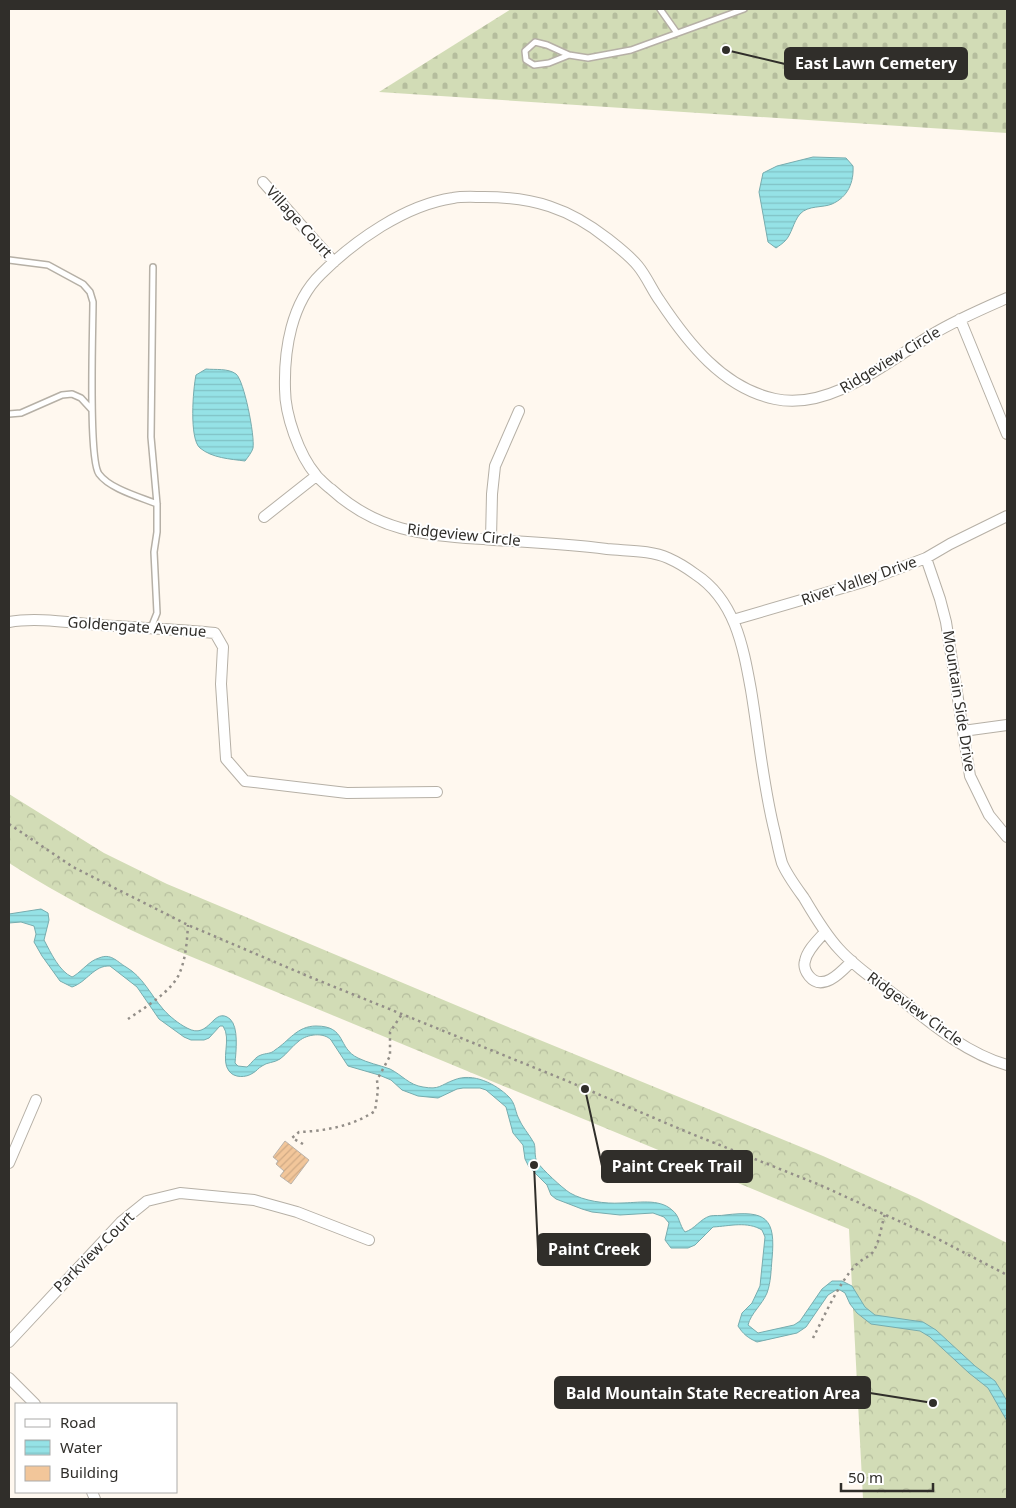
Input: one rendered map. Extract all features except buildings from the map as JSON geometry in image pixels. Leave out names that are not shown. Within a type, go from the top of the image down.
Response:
[{"type":"street","name":"Village Court","points":[[263,182],[334,262]]},
{"type":"street","name":"Ridgeview Circle","points":[[1007,298],[960,319],[836,393],[809,400],[776,400],[742,387],[722,375],[698,352],[660,301],[640,268],[618,246],[591,226],[557,208],[529,200],[503,197],[451,198],[419,208],[394,220],[352,246],[315,279],[296,310],[285,357],[285,397],[292,425],[305,459],[316,476],[339,497],[374,520],[415,533],[580,546],[664,556],[700,576],[713,588],[719,594],[733,620],[744,647],[760,742],[766,799],[783,865],[825,932],[852,961],[938,1029],[989,1060],[1007,1065]]},
{"type":"street","points":[[960,319],[1007,434]]},
{"type":"street","points":[[490,539],[492,494],[496,466],[519,411]]},
{"type":"street","points":[[264,517],[316,476]]},
{"type":"street","name":"River Valley Drive","points":[[733,620],[833,592],[926,558],[1007,516]]},
{"type":"street","name":"Mountain Side Drive","points":[[926,558],[946,622],[970,776],[989,815],[1007,837]]},
{"type":"street","name":"Goldengate Avenue","points":[[9,622],[57,621],[173,628],[216,633],[223,646],[221,684],[226,759],[245,781],[348,793],[437,792]]},
{"type":"street","points":[[963,731],[1007,725]]},
{"type":"street","name":"Ridgeview Circle","points":[[825,932],[809,952],[804,962],[806,971],[812,979],[821,982],[832,980],[852,961]]},
{"type":"street","points":[[9,1163],[36,1100]]},
{"type":"street","name":"Parkview Court","points":[[9,1342],[121,1222],[148,1201],[180,1193],[254,1200],[297,1212],[369,1240]]},
{"type":"street","points":[[9,1378],[34,1403]]},
{"type":"lane","points":[[660,9],[678,33]]},
{"type":"lane","points":[[569,55],[549,63],[534,65],[526,60],[526,51],[535,42],[569,55],[588,58],[631,50],[744,9]]},
{"type":"lane","points":[[9,260],[48,264],[83,284],[90,292],[93,302],[93,446],[98,473],[108,483],[156,504]]},
{"type":"lane","points":[[151,628],[157,614],[154,552],[157,532],[156,504],[150,437],[153,267]]},
{"type":"lane","points":[[9,414],[21,413],[62,394],[72,394],[81,398],[93,410]]},
{"type":"path","points":[[9,824],[73,868],[188,925],[310,977],[820,1185],[936,1238],[1007,1275]]},
{"type":"path","points":[[128,1019],[164,993],[180,974],[185,955],[188,925]]},
{"type":"path","points":[[303,1144],[292,1138],[299,1132],[316,1131],[352,1123],[375,1111],[378,1090],[377,1080],[390,1056],[390,1032],[402,1014]]},
{"type":"path","points":[[813,1338],[848,1277],[858,1264],[872,1253],[877,1244],[885,1214]]},
{"type":"green space","points":[[511,9],[1007,9],[1007,133],[379,92]]},
{"type":"green space","points":[[9,794],[104,853],[167,884],[823,1156],[917,1198],[1007,1243],[1007,1499],[863,1499],[849,1229],[175,950],[90,910],[9,863]]},
{"type":"water","points":[[813,157],[846,158],[853,166],[849,188],[838,201],[832,204],[803,211],[787,238],[776,248],[768,242],[759,192],[763,173],[777,166]]},
{"type":"water","points":[[206,369],[229,371],[236,374],[239,378],[248,409],[253,442],[250,455],[245,461],[210,454],[200,448],[197,443],[193,425],[195,382],[196,375]]},
{"type":"water","points":[[41,909],[48,913],[49,920],[44,940],[63,971],[72,977],[95,959],[107,956],[132,971],[146,986],[165,1012],[187,1028],[195,1031],[201,1030],[219,1016],[230,1019],[235,1028],[235,1063],[238,1066],[247,1067],[257,1057],[270,1053],[304,1028],[326,1027],[337,1033],[351,1054],[370,1063],[390,1069],[418,1086],[437,1087],[454,1080],[469,1077],[484,1081],[498,1088],[513,1102],[520,1121],[534,1143],[537,1162],[557,1183],[576,1196],[602,1202],[648,1202],[661,1204],[675,1212],[685,1232],[710,1216],[750,1214],[759,1216],[770,1226],[772,1234],[771,1276],[767,1293],[748,1325],[758,1333],[794,1325],[800,1321],[822,1289],[832,1281],[842,1281],[852,1286],[865,1307],[875,1315],[923,1322],[936,1330],[975,1366],[995,1381],[1007,1401],[1007,1421],[988,1388],[930,1337],[920,1331],[871,1324],[857,1313],[845,1293],[840,1290],[836,1290],[828,1295],[806,1327],[797,1333],[757,1342],[751,1339],[738,1326],[742,1313],[752,1303],[760,1286],[765,1237],[762,1230],[744,1225],[713,1227],[695,1245],[688,1248],[671,1248],[665,1240],[669,1223],[664,1217],[653,1213],[620,1215],[592,1212],[556,1199],[551,1195],[547,1185],[529,1167],[525,1159],[523,1145],[513,1133],[506,1107],[486,1090],[463,1088],[438,1098],[418,1096],[402,1090],[391,1080],[348,1066],[331,1040],[320,1035],[311,1035],[302,1039],[280,1059],[264,1065],[250,1075],[234,1075],[227,1066],[226,1037],[223,1026],[220,1026],[209,1038],[204,1040],[191,1040],[184,1037],[159,1019],[137,987],[110,966],[99,968],[72,987],[60,981],[34,942],[36,934],[34,926],[21,922],[9,923],[9,914]]},
{"type":"place","name":"East Lawn Cemetery","points":[[726,50]]},
{"type":"place","name":"Paint Creek Trail","points":[[585,1089]]},
{"type":"place","name":"Paint Creek","points":[[534,1165]]},
{"type":"place","name":"Bald Mountain State Recreation Area","points":[[933,1403]]}]
